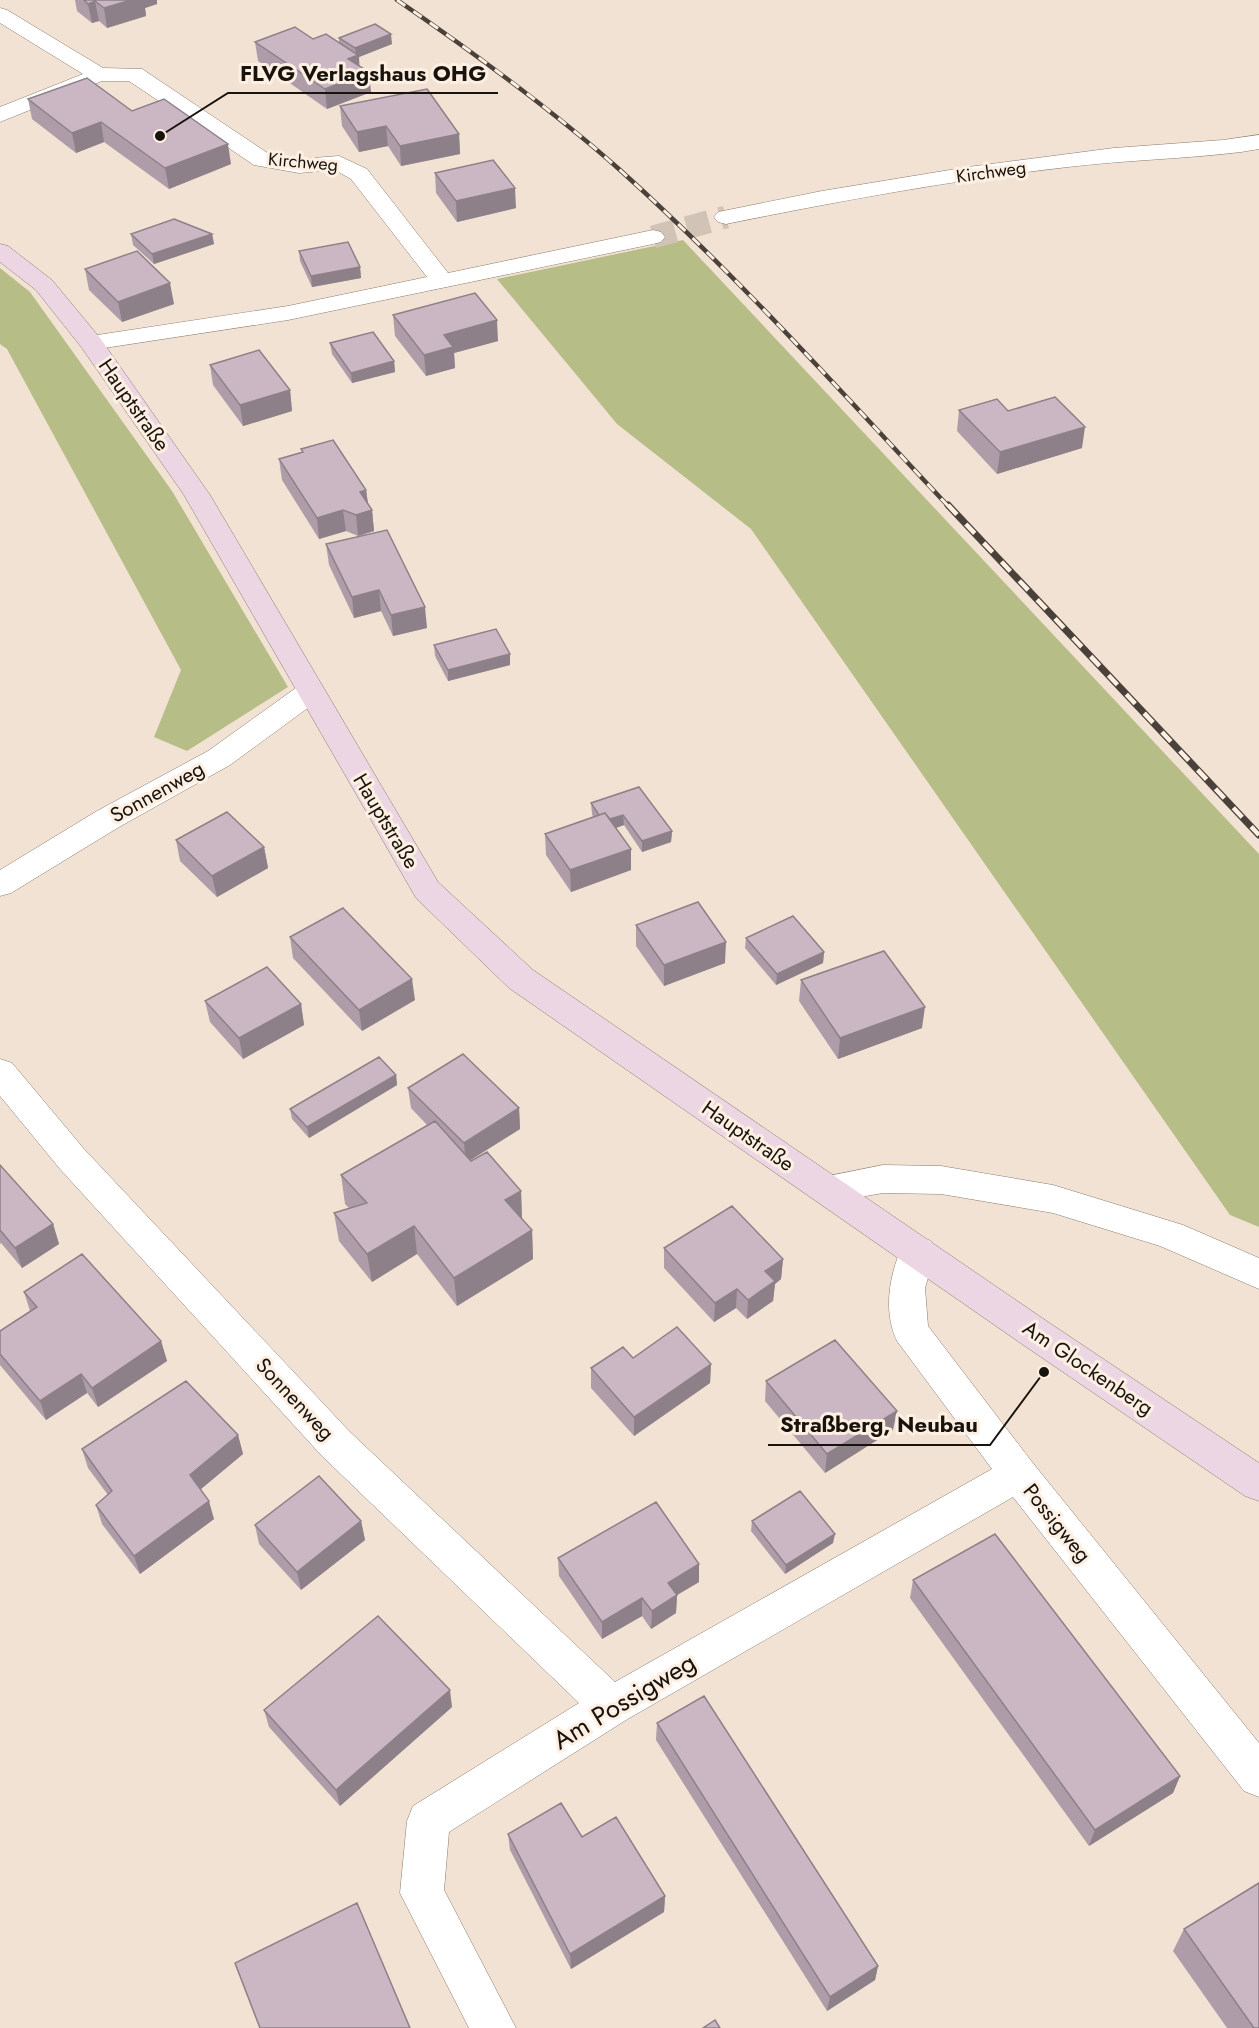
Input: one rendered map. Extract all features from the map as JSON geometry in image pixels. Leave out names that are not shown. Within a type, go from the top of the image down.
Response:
[{"type":"main road","name":"Hauptstraße","points":[[0,251],[44,285],[91,343],[196,495],[427,890],[522,979],[918,1251]]},
{"type":"main road","name":"Am Glockenberg","points":[[918,1251],[1259,1484]]},
{"type":"street","points":[[0,14],[99,75]]},
{"type":"street","name":"Kirchweg","points":[[99,75],[134,74],[262,160],[299,166],[339,163],[359,174],[442,280]]},
{"type":"street","points":[[0,115],[99,75]]},
{"type":"street","name":"Kirchweg","points":[[726,217],[792,203],[951,177],[1113,155],[1259,142]]},
{"type":"street","points":[[91,343],[288,314],[653,237]]},
{"type":"street","name":"Sonnenweg","points":[[0,885],[108,819],[219,758],[310,692]]},
{"type":"street","name":"Sonnenweg","points":[[0,1072],[72,1159],[336,1444],[611,1706]]},
{"type":"street","points":[[826,1189],[883,1179],[940,1180],[1053,1199],[1170,1235],[1259,1274]]},
{"type":"street","name":"Possigweg","points":[[918,1251],[907,1288],[910,1330],[1018,1474],[1259,1776]]},
{"type":"street","name":"Am Possigweg","points":[[493,2028],[422,1893],[428,1821],[611,1706],[1018,1474]]},
{"type":"green space","points":[[683,240],[1259,854],[1259,1227],[1230,1215],[751,529],[617,424],[497,279]]},
{"type":"green space","points":[[0,268],[30,292],[172,491],[288,687],[187,751],[154,737],[181,670],[7,349],[0,344]]},
{"type":"building","points":[[84,0],[131,0],[104,8],[95,1],[88,4]]},
{"type":"building","points":[[375,24],[391,34],[355,48],[339,38]]},
{"type":"building","points":[[295,27],[313,39],[326,34],[358,55],[348,59],[369,72],[325,89],[255,42]]},
{"type":"building","points":[[87,78],[132,111],[164,99],[228,144],[165,168],[101,122],[72,133],[28,99]]},
{"type":"building","points":[[427,89],[459,134],[400,146],[386,126],[357,132],[340,106]]},
{"type":"building","points":[[493,160],[515,188],[456,201],[435,173]]},
{"type":"building","points":[[174,219],[212,234],[152,254],[131,234]]},
{"type":"building","points":[[348,242],[360,267],[311,276],[299,251]]},
{"type":"building","points":[[137,251],[170,283],[118,302],[85,269]]},
{"type":"building","points":[[475,293],[497,320],[444,335],[453,347],[424,355],[393,315]]},
{"type":"building","points":[[373,332],[394,361],[351,373],[330,343]]},
{"type":"building","points":[[259,350],[290,390],[240,405],[210,365]]},
{"type":"building","points":[[1055,397],[1085,427],[1000,452],[959,410],[997,399],[1008,411]]},
{"type":"building","points":[[333,440],[366,490],[360,492],[372,510],[356,515],[343,510],[317,518],[279,459],[303,452],[301,449]]},
{"type":"building","points":[[387,530],[425,607],[391,615],[379,590],[352,597],[326,544]]},
{"type":"building","points":[[496,629],[510,654],[448,670],[434,645]]},
{"type":"building","points":[[639,787],[672,831],[642,841],[623,815],[610,819],[605,813],[599,815],[591,803]]},
{"type":"building","points":[[227,812],[264,847],[212,876],[176,840]]},
{"type":"building","points":[[605,813],[631,849],[570,870],[545,834]]},
{"type":"building","points":[[698,902],[726,942],[664,965],[636,925]]},
{"type":"building","points":[[343,908],[412,979],[359,1010],[290,937]]},
{"type":"building","points":[[793,916],[824,952],[777,974],[746,938]]},
{"type":"building","points":[[884,951],[925,1007],[840,1038],[801,980]]},
{"type":"building","points":[[267,967],[301,1004],[239,1038],[205,1001]]},
{"type":"building","points":[[463,1054],[519,1108],[464,1143],[408,1088]]},
{"type":"building","points":[[379,1057],[396,1075],[307,1127],[290,1109]]},
{"type":"building","points":[[435,1121],[471,1161],[487,1152],[521,1191],[505,1200],[532,1230],[454,1278],[414,1226],[367,1254],[334,1213],[367,1203],[341,1175]]},
{"type":"building","points":[[0,1165],[53,1224],[15,1248],[0,1230]]},
{"type":"building","points":[[732,1206],[783,1259],[765,1271],[775,1281],[748,1300],[737,1289],[715,1303],[664,1248]]},
{"type":"building","points":[[82,1254],[161,1341],[92,1388],[81,1374],[40,1401],[0,1354],[0,1331],[37,1307],[24,1292]]},
{"type":"building","points":[[677,1327],[711,1364],[634,1417],[591,1368],[623,1347],[633,1358]]},
{"type":"building","points":[[835,1340],[897,1411],[827,1454],[766,1381]]},
{"type":"building","points":[[186,1381],[238,1435],[190,1475],[209,1501],[134,1556],[96,1505],[112,1491],[82,1449]]},
{"type":"building","points":[[319,1476],[361,1521],[297,1572],[255,1525]]},
{"type":"building","points":[[800,1491],[835,1534],[786,1565],[752,1521]]},
{"type":"building","points":[[656,1502],[699,1564],[668,1583],[677,1595],[652,1611],[642,1598],[602,1622],[558,1558]]},
{"type":"building","points":[[995,1534],[1180,1776],[1095,1830],[913,1580]]},
{"type":"building","points":[[378,1616],[450,1690],[336,1790],[264,1710]]},
{"type":"building","points":[[704,1696],[878,1966],[830,1997],[657,1723]]},
{"type":"building","points":[[561,1803],[582,1837],[616,1817],[665,1896],[570,1954],[508,1834]]},
{"type":"building","points":[[1259,1883],[1259,2028],[1254,2028],[1184,1929]]},
{"type":"building","points":[[357,1903],[410,2028],[260,2028],[235,1963]]},
{"type":"building","points":[[715,2020],[720,2028],[703,2028]]},
{"type":"tunnel","points":[[653,237],[726,217]]},
{"type":"railway","points":[[397,0],[511,82],[620,170],[706,251],[949,507]]},
{"type":"railway","points":[[948,505],[1259,835]]},
{"type":"place","name":"FLVG Verlagshaus OHG","points":[[160,136]]},
{"type":"place","name":"Straßberg, Neubau","points":[[1044,1372]]}]
